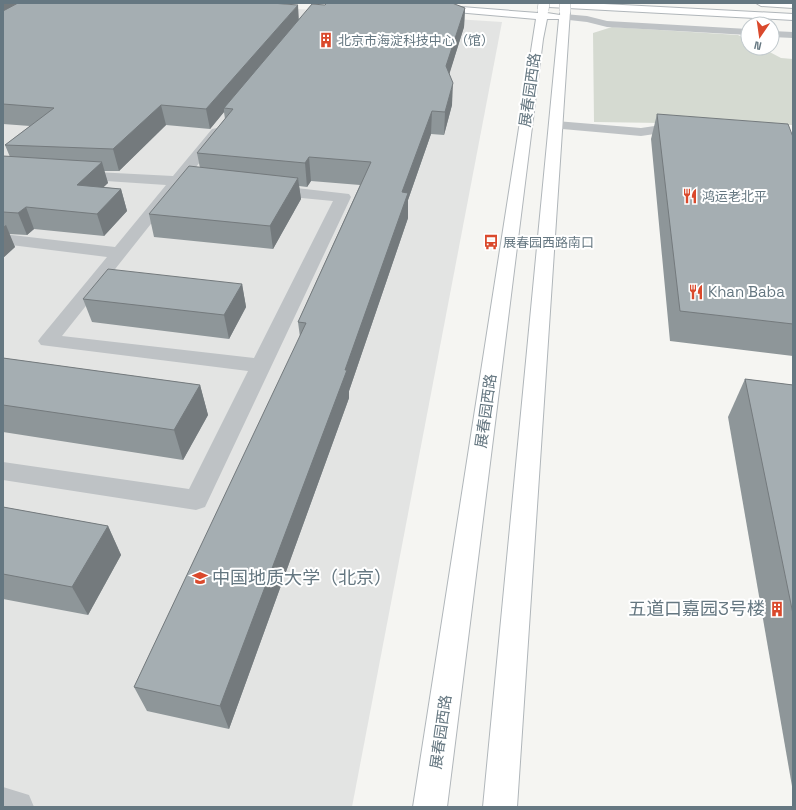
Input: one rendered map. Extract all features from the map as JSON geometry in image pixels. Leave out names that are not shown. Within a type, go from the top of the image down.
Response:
[{"type":"main road","points":[[761,3],[793,4]]},
{"type":"main road","points":[[424,8],[540,8],[775,16],[793,18]]},
{"type":"main road","points":[[540,8],[565,10]]},
{"type":"main road","name":"展春园西路","points":[[430,807],[538,39],[540,8]]},
{"type":"main road","name":"展春园西路","points":[[500,807],[565,10]]},
{"type":"street","points":[[565,10],[587,19],[607,24],[740,32]]},
{"type":"street","points":[[780,34],[793,35]]},
{"type":"street","points":[[225,121],[48,341],[262,366]]},
{"type":"street","points":[[556,126],[642,132],[674,126],[698,126]]},
{"type":"street","points":[[58,174],[177,180],[224,185]]},
{"type":"street","points":[[3,470],[196,500],[262,366],[342,197],[256,188]]},
{"type":"street","points":[[3,239],[119,253]]},
{"type":"street","points":[[3,804],[17,807]]},
{"type":"shaded area","name":"中国地质大学（北京）","points":[[3,3],[205,3],[502,22],[352,807],[3,807]]},
{"type":"shaded area","points":[[612,27],[738,35],[740,36],[740,56],[777,56],[781,58],[793,59],[793,125],[594,122],[593,33]]},
{"type":"building","points":[[18,3],[271,3],[298,5],[206,109],[161,105],[113,149],[5,145],[54,108],[3,104],[3,11]]},
{"type":"building","points":[[327,3],[452,3],[465,8],[446,66],[453,83],[445,112],[432,111],[402,192],[408,193],[345,370],[347,370],[220,706],[134,687],[306,323],[298,322],[371,162],[309,157],[305,163],[197,153],[233,109],[224,108],[312,4],[325,5]]},
{"type":"building","points":[[657,114],[788,124],[793,137],[793,324],[680,311]]},
{"type":"building","points":[[3,156],[102,162],[77,185],[121,189],[97,214],[26,207],[18,213],[3,212]]},
{"type":"building","points":[[189,166],[298,178],[270,226],[149,214]]},
{"type":"building","points":[[108,269],[242,284],[224,315],[83,299]]},
{"type":"building","points":[[3,358],[200,385],[174,430],[3,405]]},
{"type":"building","points":[[745,379],[793,385],[793,614]]},
{"type":"building","points":[[3,507],[108,526],[72,587],[3,574]]},
{"type":"place","name":"北京市海淀科技中心（馆）","points":[[326,40]]},
{"type":"place","name":"鸿运老北平","points":[[690,196]]},
{"type":"place","name":"展春园西路南口","points":[[491,242]]},
{"type":"place","name":"Khan Baba","points":[[696,292]]},
{"type":"place","name":"中国地质大学（北京）","points":[[200,578]]},
{"type":"place","name":"五道口嘉园3号楼","points":[[777,609]]}]
